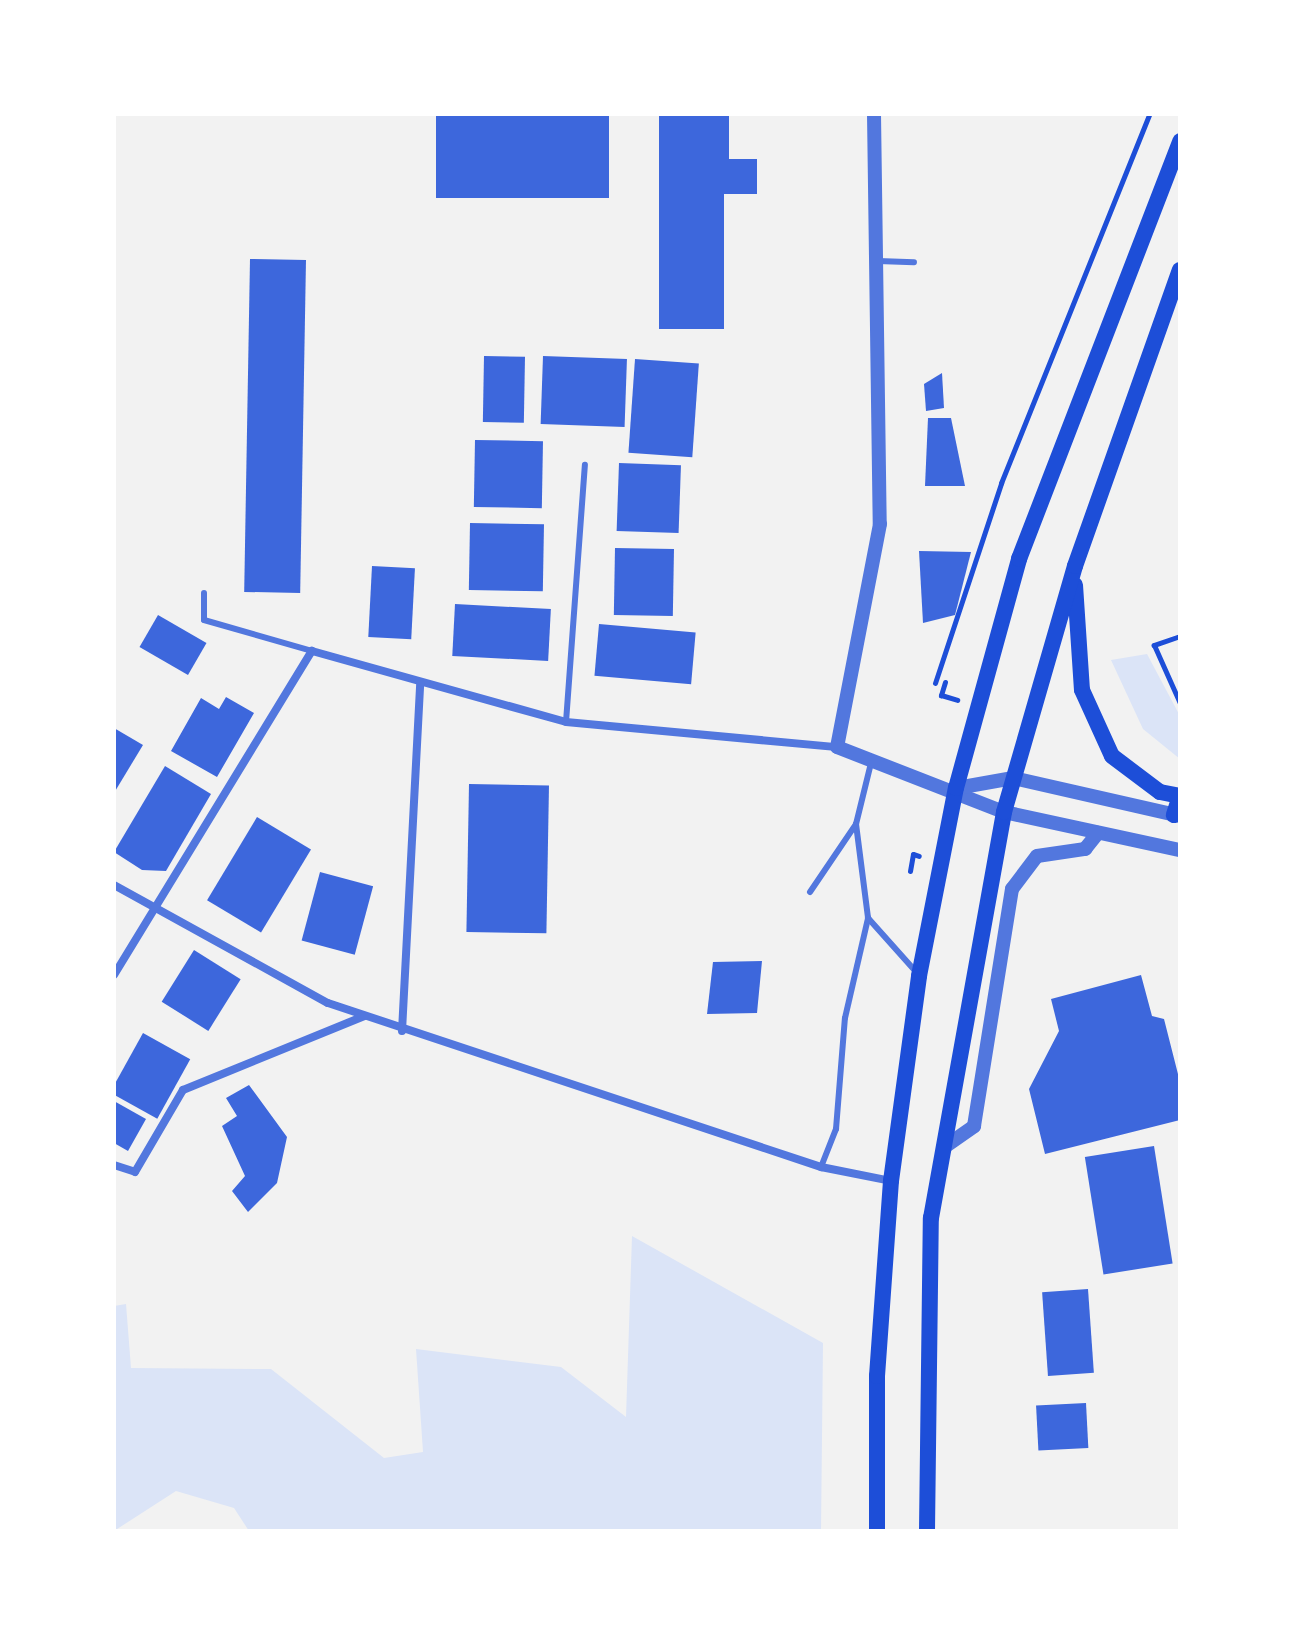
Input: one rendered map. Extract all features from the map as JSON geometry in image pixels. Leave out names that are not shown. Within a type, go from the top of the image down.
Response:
[{"type":"main road","points":[[877,1531],[877,1376],[891,1181],[919,976],[956,788],[1019,559],[1180,141]]},
{"type":"main road","points":[[927,1531],[931,1218],[1004,812],[1075,566],[1180,270]]},
{"type":"main road","points":[[1075,566],[1082,690],[1112,756],[1160,792],[1180,796],[1177,816]]},
{"type":"street","points":[[837,747],[880,524],[874,114]]},
{"type":"street","points":[[114,975],[312,651],[566,722],[837,747],[956,788],[1004,812],[1180,850]]},
{"type":"street","points":[[402,1031],[420,683]]},
{"type":"street","points":[[956,788],[1013,778],[1177,816]]},
{"type":"street","points":[[943,1148],[974,1126],[1012,889],[1037,856],[1085,849],[1098,833]]},
{"type":"street","points":[[114,885],[154,912],[364,1016],[402,1031],[821,1167],[891,1181]]},
{"type":"street","points":[[114,1165],[135,1172],[183,1090],[364,1016]]},
{"type":"lane","points":[[876,261],[914,262]]},
{"type":"lane","points":[[566,722],[585,465]]},
{"type":"lane","points":[[204,593],[204,620],[312,651]]},
{"type":"lane","points":[[810,892],[856,824],[872,759]]},
{"type":"lane","points":[[821,1167],[836,1129],[845,1018],[868,918],[856,824]]},
{"type":"lane","points":[[868,918],[919,976]]},
{"type":"path","points":[[935,683],[1001,483],[1149,114]]},
{"type":"path","points":[[1180,636],[1154,645],[1180,703]]},
{"type":"shaded area","points":[[1147,654],[1180,716],[1180,759],[1143,729],[1111,660]]},
{"type":"shaded area","points":[[632,1236],[823,1343],[821,1531],[249,1531],[234,1508],[176,1491],[114,1531],[114,1306],[126,1304],[131,1368],[271,1369],[384,1458],[423,1452],[416,1349],[561,1367],[626,1417]]},
{"type":"building","points":[[436,114],[609,114],[609,198],[436,198]]},
{"type":"building","points":[[659,114],[729,114],[729,159],[757,159],[757,194],[724,194],[724,329],[659,329]]},
{"type":"building","points":[[250,259],[306,260],[300,593],[244,592]]},
{"type":"building","points":[[484,356],[525,357],[524,423],[483,422]]},
{"type":"building","points":[[543,356],[627,359],[625,427],[541,424]]},
{"type":"building","points":[[635,359],[699,363],[692,457],[628,453]]},
{"type":"building","points":[[942,373],[944,408],[926,411],[924,384]]},
{"type":"building","points":[[928,418],[951,418],[965,486],[925,486]]},
{"type":"building","points":[[475,440],[543,441],[542,508],[474,507]]},
{"type":"building","points":[[619,463],[681,465],[679,533],[617,531]]},
{"type":"building","points":[[470,523],[544,524],[543,591],[469,590]]},
{"type":"building","points":[[615,548],[674,549],[673,616],[614,615]]},
{"type":"building","points":[[919,551],[971,552],[955,615],[923,623]]},
{"type":"building","points":[[372,566],[415,568],[411,639],[368,637]]},
{"type":"building","points":[[455,604],[551,609],[548,661],[452,656]]},
{"type":"building","points":[[158,615],[206,643],[188,675],[140,647]]},
{"type":"building","points":[[599,624],[696,632],[691,684],[594,676]]},
{"type":"building","points":[[226,697],[254,713],[217,777],[171,751],[201,698],[219,709]]},
{"type":"building","points":[[114,728],[143,745],[114,793]]},
{"type":"building","points":[[165,766],[211,794],[166,871],[142,870],[114,852]]},
{"type":"building","points":[[469,784],[549,785],[546,933],[466,932]]},
{"type":"building","points":[[257,817],[311,849],[261,933],[207,900]]},
{"type":"building","points":[[320,872],[373,886],[355,955],[302,941]]},
{"type":"building","points":[[194,950],[241,979],[208,1031],[162,1002]]},
{"type":"building","points":[[762,961],[757,1013],[707,1014],[713,962]]},
{"type":"building","points":[[1141,975],[1152,1016],[1164,1019],[1180,1082],[1180,1120],[1045,1154],[1029,1089],[1059,1031],[1051,999]]},
{"type":"building","points":[[143,1033],[190,1059],[157,1119],[114,1095],[114,1085]]},
{"type":"building","points":[[249,1085],[287,1137],[277,1183],[248,1212],[232,1191],[245,1176],[222,1126],[237,1116],[226,1098]]},
{"type":"building","points":[[114,1101],[146,1119],[128,1151],[114,1143]]},
{"type":"building","points":[[1154,1146],[1173,1264],[1103,1274],[1085,1157]]},
{"type":"building","points":[[1088,1289],[1094,1373],[1048,1376],[1042,1292]]},
{"type":"building","points":[[1086,1403],[1088,1448],[1038,1451],[1036,1406]]}]
